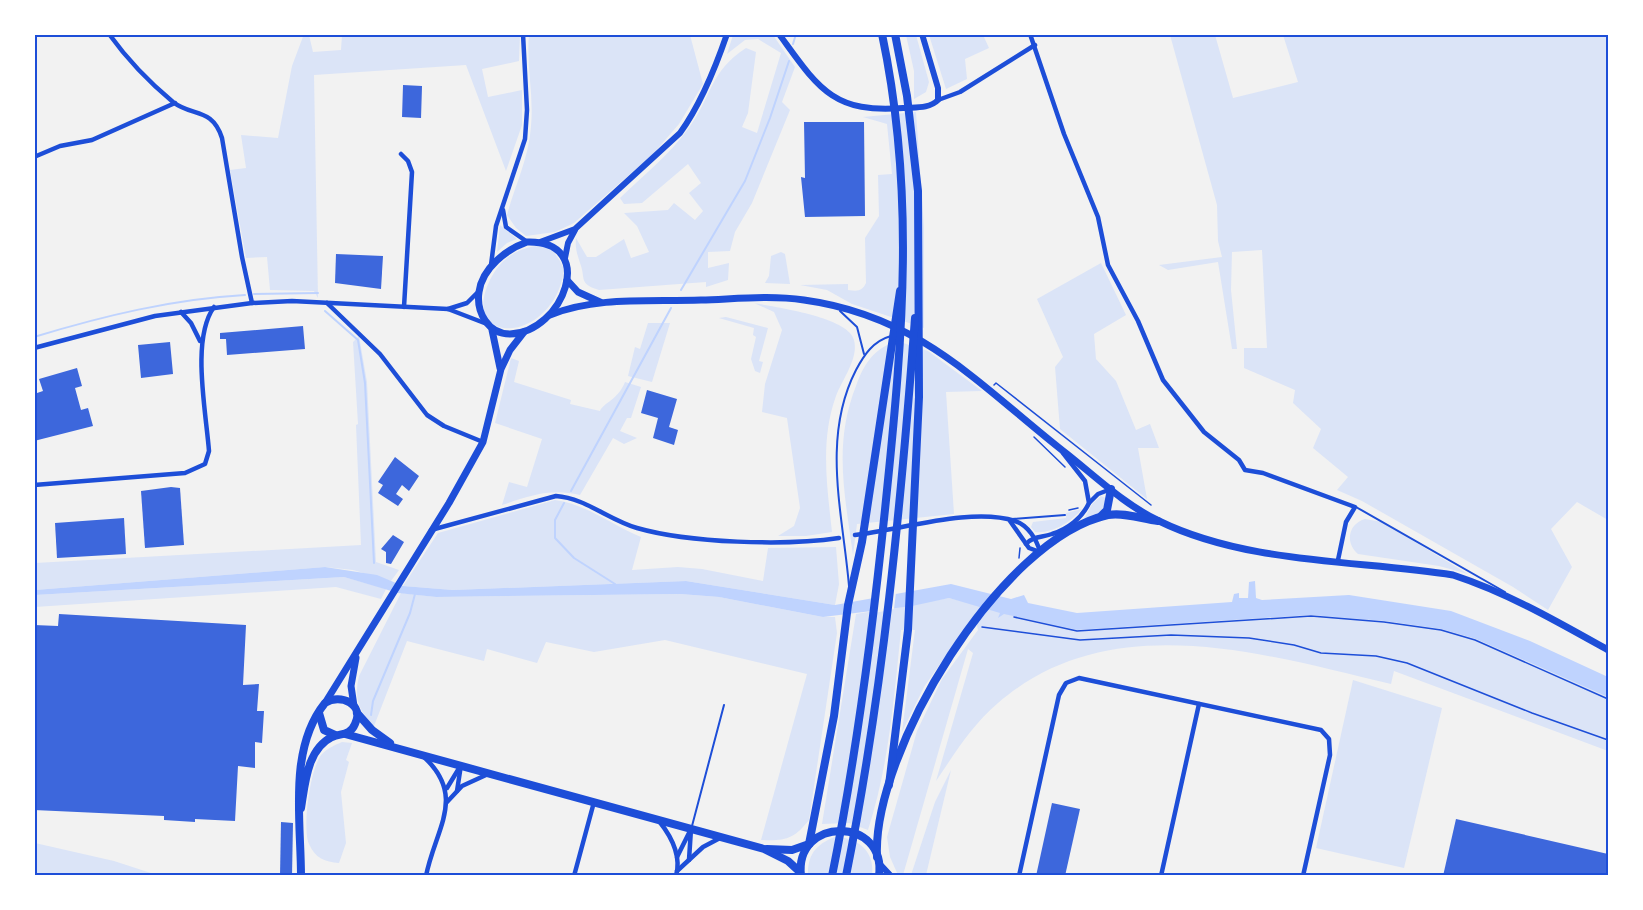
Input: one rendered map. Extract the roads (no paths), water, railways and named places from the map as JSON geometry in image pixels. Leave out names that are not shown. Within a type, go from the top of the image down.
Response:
[{"type":"main road","points":[[832,876],[851,781],[874,623],[896,396],[904,262],[901,158],[882,34]]},
{"type":"main road","points":[[889,785],[908,630],[920,397],[920,250],[917,179],[907,96],[895,34]]},
{"type":"main road","points":[[501,369],[489,327],[482,315],[478,291],[489,270],[512,247],[527,242],[540,242],[554,246],[565,258],[567,280],[562,298],[550,315]]},
{"type":"main road","points":[[846,876],[888,620],[920,250]]},
{"type":"main road","points":[[800,874],[801,859],[809,844],[834,716],[849,600],[858,563],[904,262]]},
{"type":"main road","points":[[567,280],[578,292],[602,303]]},
{"type":"main road","points":[[301,876],[303,752],[309,730],[483,442],[501,369],[524,332],[550,315],[581,304],[756,297],[804,300],[834,305],[882,320],[928,342],[1111,489],[1158,521]]},
{"type":"main road","points":[[489,327],[507,334],[524,332]]},
{"type":"main road","points":[[1099,518],[1107,510],[1111,489]]},
{"type":"main road","points":[[879,876],[878,834],[889,785],[901,748],[932,683],[1010,580],[1058,538],[1099,518],[1116,514],[1158,521],[1226,546],[1453,575],[1517,601],[1608,650]]},
{"type":"main road","points":[[345,734],[355,726],[351,686],[358,650]]},
{"type":"main road","points":[[325,703],[330,699],[343,698],[372,730],[396,747]]},
{"type":"main road","points":[[319,713],[324,730],[335,735],[345,734],[420,753],[764,849],[788,861],[800,874]]},
{"type":"main road","points":[[301,808],[312,760],[320,746],[335,735]]},
{"type":"main road","points":[[764,849],[792,850],[809,844],[823,833],[837,830],[850,831],[868,841],[878,859]]},
{"type":"street","points":[[109,34],[142,72],[175,103],[209,117],[221,135],[252,303]]},
{"type":"street","points":[[489,270],[503,204],[521,155],[526,132],[524,34]]},
{"type":"street","points":[[565,258],[568,243],[575,229],[680,133],[692,117],[718,62],[727,34]]},
{"type":"street","points":[[779,34],[818,84],[833,97],[851,106],[885,110],[928,106],[960,92],[1035,45]]},
{"type":"street","points":[[922,34],[938,88],[938,100]]},
{"type":"street","points":[[1030,34],[1064,134],[1098,217],[1108,265],[1138,321],[1163,380],[1204,432],[1239,460],[1245,470],[1263,473],[1356,507],[1347,522],[1338,560]]},
{"type":"street","points":[[34,157],[60,146],[92,140],[175,103]]},
{"type":"street","points":[[401,154],[408,161],[412,172],[404,307]]},
{"type":"street","points":[[503,204],[507,227],[527,242]]},
{"type":"street","points":[[540,242],[575,229]]},
{"type":"street","points":[[34,348],[139,320],[214,307],[252,303],[327,303],[448,309],[467,303],[478,291]]},
{"type":"street","points":[[327,303],[380,354],[427,415],[444,426],[483,442]]},
{"type":"street","points":[[34,485],[185,473],[205,464],[209,451],[201,343],[205,323],[214,307]]},
{"type":"street","points":[[448,309],[489,327]]},
{"type":"street","points":[[181,312],[194,327],[201,343]]},
{"type":"street","points":[[1058,447],[1085,481],[1089,503]]},
{"type":"street","points":[[1026,544],[1034,537],[1054,534],[1074,522],[1098,494],[1111,489]]},
{"type":"street","points":[[431,530],[556,496],[576,500],[620,523],[669,535],[776,542],[839,538]]},
{"type":"street","points":[[855,535],[948,519],[1009,520],[1024,526],[1034,537],[1041,552]]},
{"type":"street","points":[[1009,520],[1026,544],[1041,552]]},
{"type":"street","points":[[1019,876],[1059,695],[1066,682],[1079,678],[1322,730],[1329,739],[1330,755],[1303,876]]},
{"type":"street","points":[[1161,876],[1199,704]]},
{"type":"street","points":[[420,753],[438,771],[446,788],[447,802],[426,876]]},
{"type":"street","points":[[446,788],[461,765]]},
{"type":"street","points":[[458,790],[461,765]]},
{"type":"street","points":[[447,802],[458,790],[473,780],[491,773]]},
{"type":"street","points":[[574,876],[594,802]]},
{"type":"street","points":[[657,819],[668,832],[677,857],[677,873]]},
{"type":"street","points":[[677,857],[691,828]]},
{"type":"street","points":[[689,860],[691,828]]},
{"type":"street","points":[[677,873],[689,860],[722,837]]},
{"type":"street","points":[[878,859],[891,876]]},
{"type":"lane","points":[[834,305],[857,327],[864,356]]},
{"type":"lane","points":[[849,600],[836,443],[838,418],[864,356],[885,338],[908,333]]},
{"type":"lane","points":[[1356,507],[1459,564],[1517,601]]},
{"type":"lane","points":[[1009,520],[1065,513]]},
{"type":"lane","points":[[691,828],[724,705]]},
{"type":"water","points":[[325,567],[377,575],[403,586],[453,590],[686,581],[835,605],[951,584],[1011,599],[1024,595],[1028,603],[1077,613],[1232,602],[1234,594],[1239,593],[1239,598],[1248,598],[1249,582],[1255,581],[1256,598],[1262,600],[1349,595],[1451,611],[1530,641],[1608,677],[1608,697],[1476,639],[1441,629],[1384,621],[1311,615],[1077,630],[1004,614],[998,618],[1000,613],[949,598],[912,606],[823,617],[719,597],[680,594],[436,597],[398,593],[344,577],[35,595],[35,590]]},
{"type":"waterway","points":[[793,44],[796,34]]},
{"type":"waterway","points":[[681,290],[745,181],[789,61]]},
{"type":"waterway","points":[[254,294],[318,293]]},
{"type":"waterway","points":[[34,337],[138,310],[191,300],[245,295]]},
{"type":"waterway","points":[[571,491],[671,308]]},
{"type":"waterway","points":[[325,311],[358,340],[365,383],[374,563]]},
{"type":"waterway","points":[[564,503],[555,520],[555,538],[574,558],[615,584]]},
{"type":"waterway","points":[[371,715],[373,701],[410,613],[415,594]]}]
